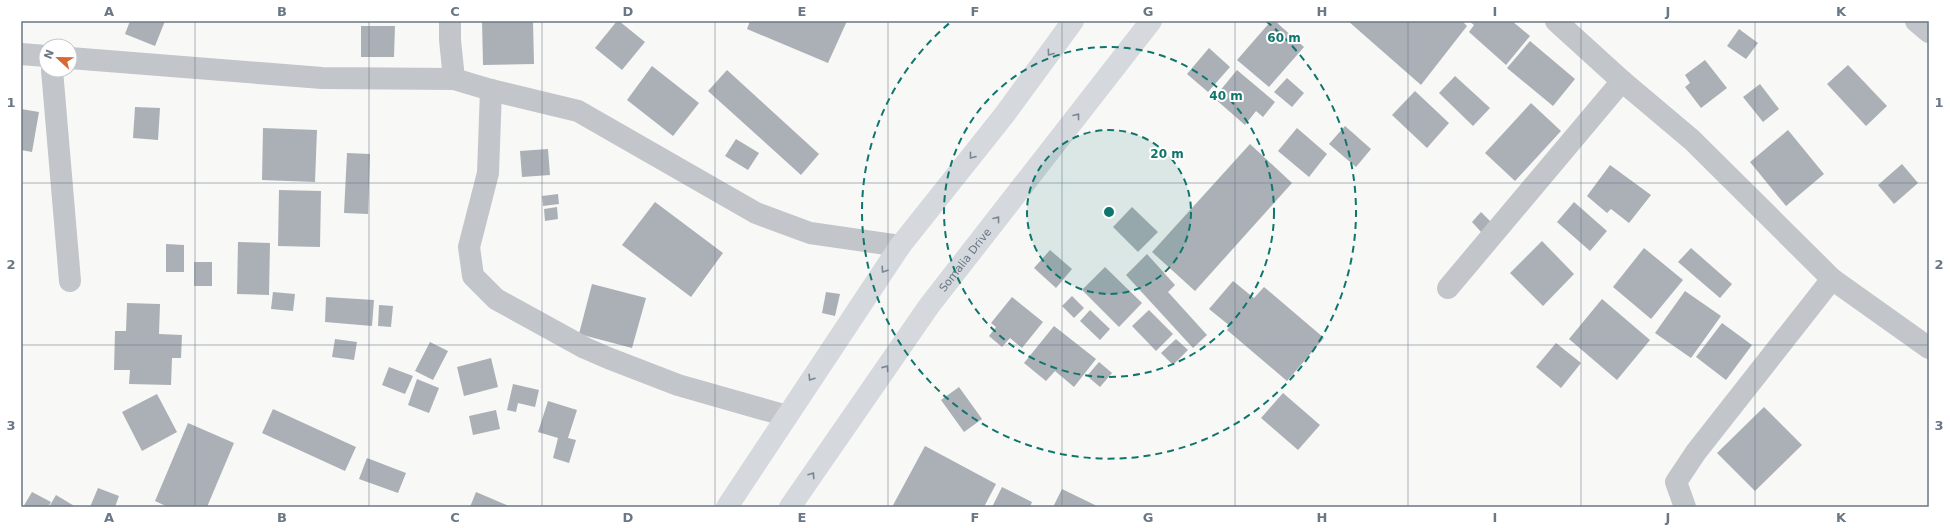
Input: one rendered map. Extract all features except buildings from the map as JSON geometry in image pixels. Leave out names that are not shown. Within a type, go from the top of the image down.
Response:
[{"type":"main road","points":[[726,507],[900,246],[1006,114],[1073,21]]},
{"type":"main road","name":"Somalia Drive","points":[[790,507],[929,306],[1151,21]]},
{"type":"street","points":[[450,21],[450,40],[454,79]]},
{"type":"street","points":[[1556,21],[1622,81],[1692,140],[1832,279],[1929,348]]},
{"type":"street","points":[[1916,21],[1929,32]]},
{"type":"street","points":[[21,54],[38,55]]},
{"type":"street","points":[[78,59],[322,78],[454,79],[491,90],[578,111],[756,213],[810,233],[900,246]]},
{"type":"street","points":[[53,78],[70,281]]},
{"type":"street","points":[[1448,288],[1622,81]]},
{"type":"street","points":[[491,90],[488,173],[469,247],[473,276],[496,300],[585,348],[678,384],[786,416]]},
{"type":"street","points":[[1685,507],[1676,482],[1696,452],[1832,279]]}]
